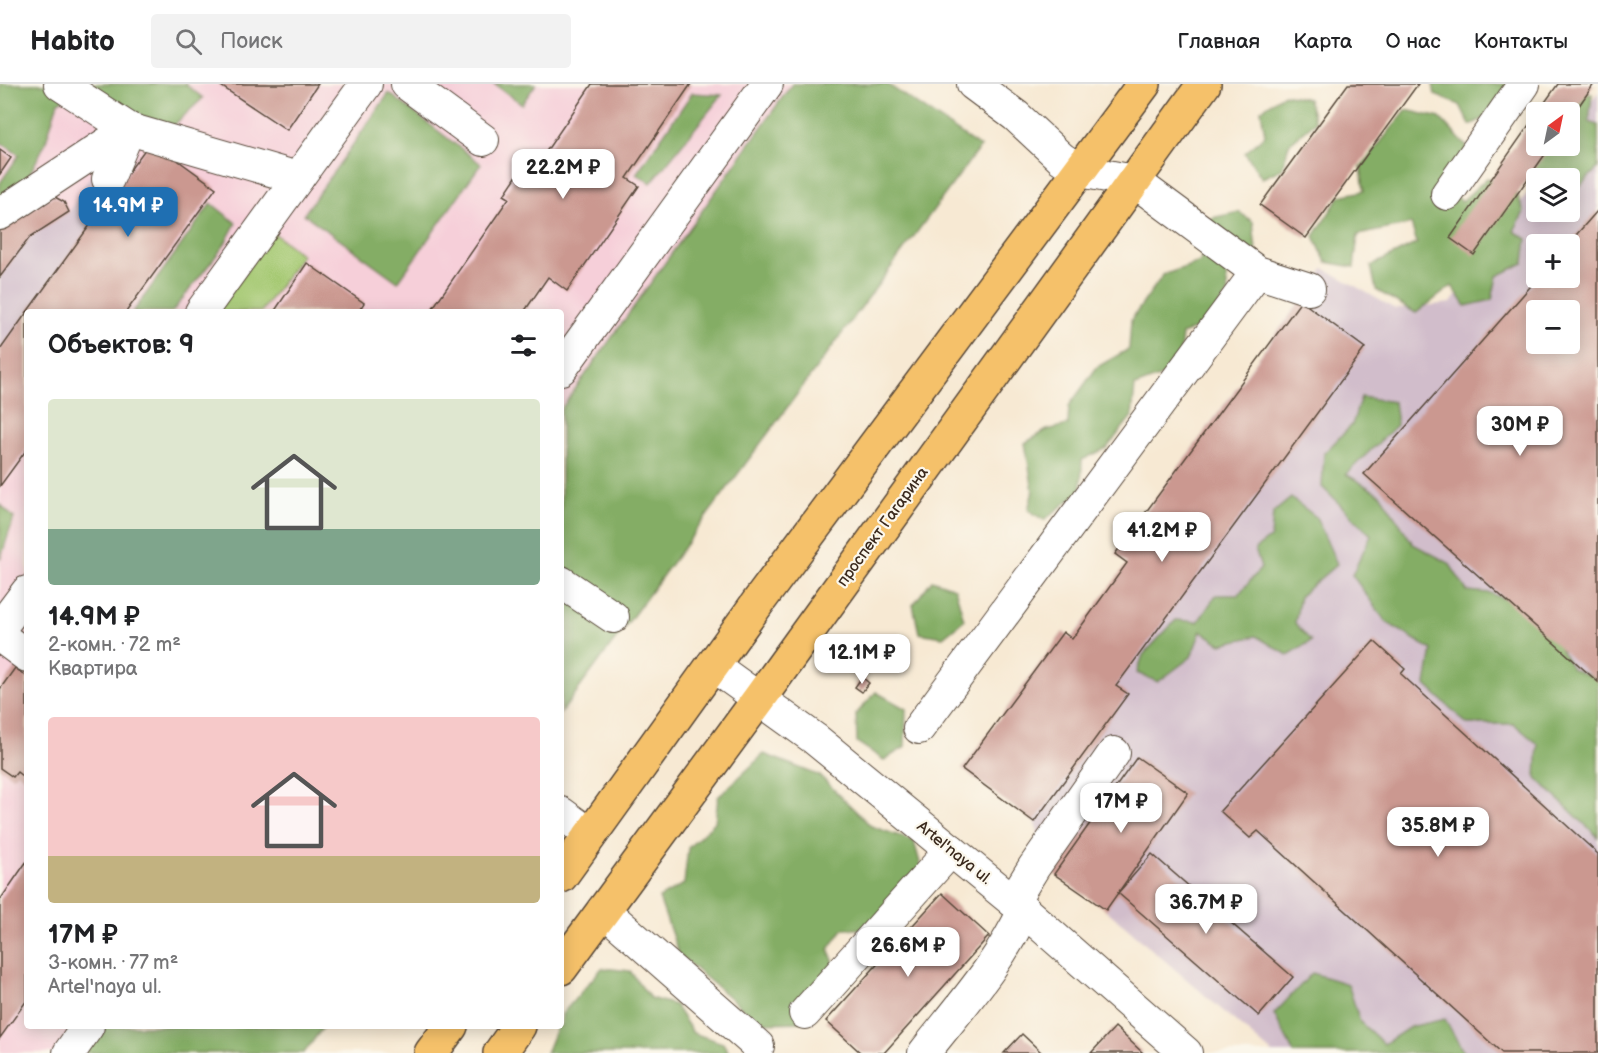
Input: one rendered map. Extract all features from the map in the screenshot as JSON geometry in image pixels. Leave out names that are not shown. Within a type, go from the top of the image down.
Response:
[{"type":"main road","points":[[564,872],[712,665],[1144,84]]},
{"type":"main road","name":"проспект Гагарина","points":[[564,964],[759,699],[1204,84]]},
{"type":"main road","points":[[431,1053],[449,1029]]},
{"type":"main road","points":[[500,1053],[517,1029]]},
{"type":"street","points":[[60,84],[129,129],[298,178]]},
{"type":"street","points":[[203,309],[366,84]]},
{"type":"street","points":[[406,84],[483,140]]},
{"type":"street","points":[[564,365],[767,84]]},
{"type":"street","points":[[973,84],[1016,116],[1061,158],[1080,171],[1134,181],[1257,272],[1309,289]]},
{"type":"street","points":[[1447,194],[1524,84]]},
{"type":"street","points":[[108,179],[129,129]]},
{"type":"street","points":[[0,214],[129,129]]},
{"type":"street","points":[[920,728],[1257,272]]},
{"type":"street","points":[[564,584],[614,617]]},
{"type":"street","points":[[0,628],[24,596]]},
{"type":"street","points":[[0,636],[24,654]]},
{"type":"street","name":"Artel'naya ul.","points":[[712,665],[815,740],[1019,905],[1186,1053]]},
{"type":"street","points":[[924,1053],[983,978],[1015,930],[1019,905],[1034,867],[1114,753]]},
{"type":"street","points":[[564,815],[591,835]]},
{"type":"street","points":[[805,1013],[951,850]]},
{"type":"street","points":[[603,910],[758,1047]]},
{"type":"street","points":[[69,1053],[86,1029]]},
{"type":"shaded area","points":[[0,84],[887,84],[980,147],[564,709],[564,309],[24,309],[24,1029],[322,1029],[304,1053],[0,1053]]},
{"type":"shaded area","points":[[1598,92],[1598,1053],[1272,1053],[1106,910],[1054,874],[1034,822],[962,769],[1063,632],[1072,638],[1127,564],[1115,554],[1324,268],[1395,309],[1451,303],[1526,195],[1526,222],[1580,222],[1580,168],[1569,168],[1569,156],[1580,156],[1580,118]]},
{"type":"shaded area","points":[[98,162],[124,178],[30,309],[24,309],[24,317],[0,350],[0,277],[30,237],[69,212]]},
{"type":"green space","points":[[0,84],[185,84],[203,98],[172,127],[128,120],[89,85],[58,102],[45,144],[23,187],[0,202],[0,183],[19,155],[0,142]]},
{"type":"green space","points":[[494,84],[536,84],[522,104]]},
{"type":"green space","points":[[792,84],[887,84],[980,147],[564,709],[564,405]]},
{"type":"green space","points":[[1433,84],[1536,84],[1527,99],[1470,125],[1460,105],[1435,95]]},
{"type":"green space","points":[[389,93],[481,164],[398,282],[304,214]]},
{"type":"green space","points":[[692,93],[722,95],[651,183],[636,174]]},
{"type":"green space","points":[[1572,93],[1592,94],[1589,122],[1598,125],[1598,168],[1580,186],[1580,168],[1529,168],[1526,158],[1528,156],[1580,156],[1580,102],[1561,102]]},
{"type":"green space","points":[[1284,94],[1308,99],[1315,122],[1289,144],[1282,169],[1262,178],[1245,153],[1265,135],[1261,110]]},
{"type":"green space","points":[[1406,110],[1440,118],[1469,149],[1444,186],[1462,201],[1487,178],[1513,184],[1524,212],[1514,231],[1526,238],[1524,263],[1497,276],[1492,300],[1466,306],[1452,286],[1416,313],[1376,290],[1371,266],[1417,243],[1411,224],[1358,235],[1354,267],[1326,262],[1314,236],[1340,196],[1364,191],[1361,167]]},
{"type":"green space","points":[[211,203],[236,223],[223,247],[174,309],[135,309]]},
{"type":"green space","points":[[1239,212],[1253,222],[1256,251],[1225,268],[1228,294],[1205,324],[1182,334],[1180,355],[1167,374],[1135,386],[1132,416],[1107,448],[1082,460],[1081,491],[1044,520],[1028,510],[1033,491],[1025,443],[1047,430],[1068,425],[1069,406],[1097,367],[1129,349],[1131,320],[1163,275],[1200,262],[1212,218]]},
{"type":"green space","points":[[272,232],[302,255],[263,309],[219,309]]},
{"type":"green space","points":[[1361,397],[1394,402],[1397,425],[1346,474],[1381,495],[1413,544],[1449,563],[1467,591],[1490,593],[1541,615],[1572,669],[1598,679],[1598,837],[1536,778],[1538,744],[1514,724],[1467,724],[1426,685],[1432,650],[1386,622],[1352,575],[1371,535],[1322,487],[1324,453],[1352,425]]},
{"type":"green space","points":[[1291,498],[1316,517],[1337,564],[1300,596],[1295,623],[1311,641],[1288,655],[1256,636],[1221,644],[1201,631],[1191,657],[1158,682],[1137,673],[1143,655],[1176,620],[1198,622],[1216,595],[1238,595],[1261,568],[1255,549],[1271,537],[1273,513]]},
{"type":"green space","points":[[0,504],[14,518],[0,560]]},
{"type":"green space","points":[[932,580],[955,588],[964,620],[943,637],[919,633],[913,605]]},
{"type":"green space","points":[[876,692],[906,709],[905,747],[884,760],[857,742],[856,714]]},
{"type":"green space","points":[[764,754],[820,776],[871,826],[914,841],[927,888],[883,929],[843,929],[829,949],[840,980],[809,1022],[760,1023],[679,955],[659,898],[684,884],[688,848],[715,822],[718,797]]},
{"type":"green space","points":[[602,968],[630,971],[650,998],[675,1005],[693,1033],[723,1043],[729,1053],[546,1053],[556,1029],[564,1029],[564,1012]]},
{"type":"green space","points":[[1312,973],[1348,984],[1360,1022],[1384,1044],[1410,1027],[1445,1019],[1464,1053],[1294,1053],[1274,1014]]},
{"type":"green space","points":[[102,1029],[322,1029],[304,1053],[85,1053]]},
{"type":"building","points":[[218,84],[318,84],[287,130]]},
{"type":"building","points":[[592,84],[691,84],[627,178],[639,186],[567,291],[548,277],[526,309],[432,309],[509,198],[504,195],[530,156],[539,162]]},
{"type":"building","points":[[1348,84],[1418,84],[1306,238],[1260,205]]},
{"type":"building","points":[[1558,84],[1594,84],[1580,104],[1580,102],[1545,102]]},
{"type":"building","points":[[1526,129],[1526,156],[1544,156],[1535,168],[1526,168],[1526,181],[1474,255],[1450,238]]},
{"type":"building","points":[[151,141],[216,188],[128,309],[29,309]]},
{"type":"building","points":[[0,150],[11,158],[0,174]]},
{"type":"building","points":[[53,196],[64,202],[69,212],[30,237],[0,277],[0,230]]},
{"type":"building","points":[[1598,210],[1598,682],[1364,474],[1529,288],[1580,288],[1580,234],[1577,234]]},
{"type":"building","points":[[307,263],[364,303],[360,309],[276,309]]},
{"type":"building","points":[[1301,301],[1365,348],[1116,686],[1128,694],[1034,822],[962,769],[1063,632],[1072,639],[1127,563],[1115,554]]},
{"type":"building","points":[[24,316],[24,453],[0,486],[0,350]]},
{"type":"building","points":[[891,638],[899,643],[892,653],[885,648]]},
{"type":"building","points":[[1374,641],[1405,669],[1401,674],[1598,854],[1598,1053],[1502,1053],[1258,831],[1250,838],[1220,811]]},
{"type":"building","points":[[15,668],[24,675],[24,778],[17,772],[13,777],[0,768],[0,689]]},
{"type":"building","points":[[862,677],[869,683],[862,692],[855,687]]},
{"type":"building","points":[[1137,757],[1188,793],[1106,910],[1054,874]]},
{"type":"building","points":[[1152,854],[1293,977],[1259,1016],[1118,893]]},
{"type":"building","points":[[24,865],[24,1004],[0,1038],[0,900]]},
{"type":"building","points":[[942,893],[989,936],[884,1053],[861,1053],[826,1021]]},
{"type":"building","points":[[1115,1027],[1143,1053],[1091,1053]]},
{"type":"building","points":[[1022,1034],[1042,1053],[1004,1053]]}]
